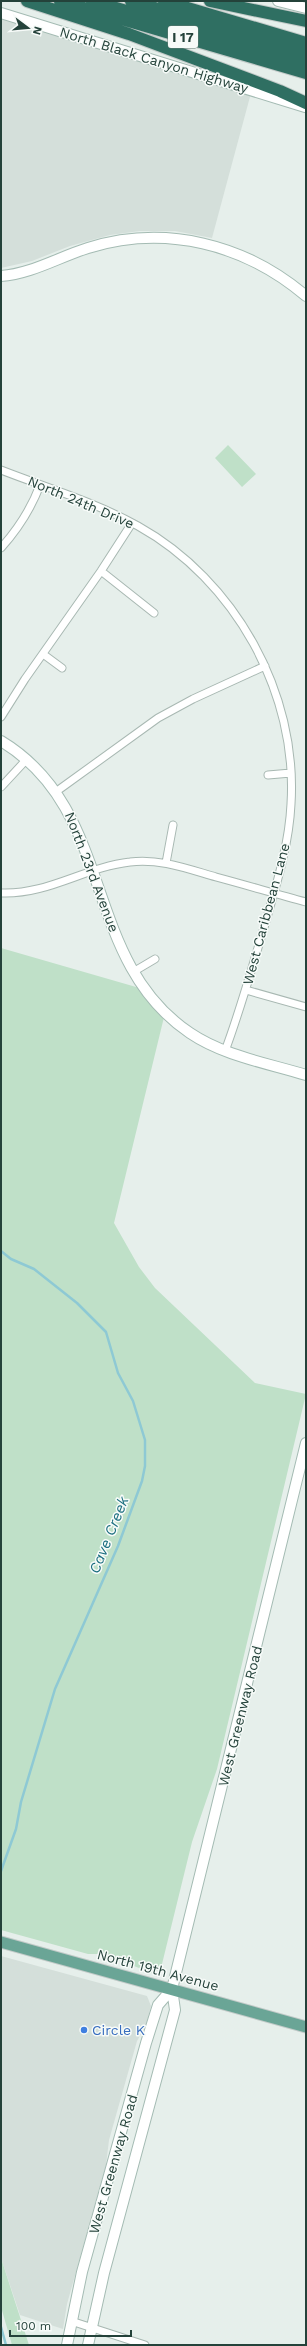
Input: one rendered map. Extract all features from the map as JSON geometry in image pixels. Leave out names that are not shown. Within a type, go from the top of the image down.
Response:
[{"type":"highway","points":[[27,1],[129,34],[280,90],[306,104]]},
{"type":"highway","name":"I 17","points":[[60,1],[306,73]]},
{"type":"highway","points":[[92,1],[306,63]]},
{"type":"highway","points":[[131,1],[306,52]]},
{"type":"highway","name":"I 17","points":[[164,1],[306,42]]},
{"type":"highway","points":[[210,1],[306,21]]},
{"type":"main road","points":[[278,1],[306,8]]},
{"type":"main road","name":"North Black Canyon Highway","points":[[1,13],[306,107]]},
{"type":"main road","points":[[1,276],[29,270],[86,248],[113,241],[149,237],[206,243],[226,249],[268,268],[306,296]]},
{"type":"main road","name":"North 23rd Avenue","points":[[1,741],[27,759],[57,791],[78,830],[118,942],[133,972],[154,1002],[172,1020],[206,1042],[225,1051],[306,1075]]},
{"type":"main road","name":"West Greenway Road","points":[[88,2345],[91,2328],[175,2010],[172,1989],[306,1443]]},
{"type":"main road","name":"North 19th Avenue","points":[[3,1943],[306,2026]]},
{"type":"main road","name":"West Greenway Road","points":[[67,2345],[71,2321],[94,2231],[151,2028],[158,2005],[172,1989]]},
{"type":"street","name":"North 24th Drive","points":[[1,470],[132,523],[178,554],[226,601],[265,666]]},
{"type":"street","points":[[1,548],[21,524],[40,485]]},
{"type":"street","points":[[1,717],[132,523]]},
{"type":"street","points":[[101,571],[154,613]]},
{"type":"street","points":[[43,654],[62,668]]},
{"type":"street","points":[[57,791],[164,714],[265,666]]},
{"type":"street","name":"West Caribbean Lane","points":[[225,1051],[246,990],[274,893],[284,856],[291,812],[291,774],[288,739],[281,709],[265,666]]},
{"type":"street","points":[[1,787],[27,759]]},
{"type":"street","points":[[268,775],[291,774]]},
{"type":"street","points":[[166,863],[173,826]]},
{"type":"street","points":[[1,893],[24,893],[43,889],[93,872],[130,862],[166,863],[306,902]]},
{"type":"street","points":[[133,972],[155,959]]},
{"type":"street","points":[[246,990],[306,1007]]},
{"type":"street","points":[[71,2321],[124,2342],[145,2345]]},
{"type":"shaded area","points":[[1,17],[251,93],[212,238],[175,231],[140,231],[110,235],[70,246],[32,261],[1,268]]},
{"type":"shaded area","points":[[1,1956],[147,1996],[151,2006],[146,2025],[137,2041],[109,2140],[106,2165],[67,2304],[63,2329],[20,2315],[1,2258]]},
{"type":"green space","points":[[228,445],[256,474],[242,487],[215,458]]},
{"type":"green space","points":[[1,948],[143,989],[165,1013],[114,1223],[139,1267],[155,1288],[255,1383],[306,1394],[217,1769],[192,1842],[162,1964],[157,1971],[152,1973],[103,1954],[88,1954],[1,1930]]},
{"type":"green space","points":[[1,2258],[29,2345],[12,2345],[1,2307]]},
{"type":"waterway","name":"Cave Creek","points":[[1,1251],[11,1259],[34,1269],[77,1303],[106,1332],[118,1373],[133,1401],[145,1440],[145,1466],[142,1481],[118,1546],[55,1689],[21,1802],[16,1829],[1,1871]]},
{"type":"waterway","name":"Cave Creek","points":[[1,2327],[6,2345]]},
{"type":"place","name":"Circle K","points":[[84,2030]]}]
